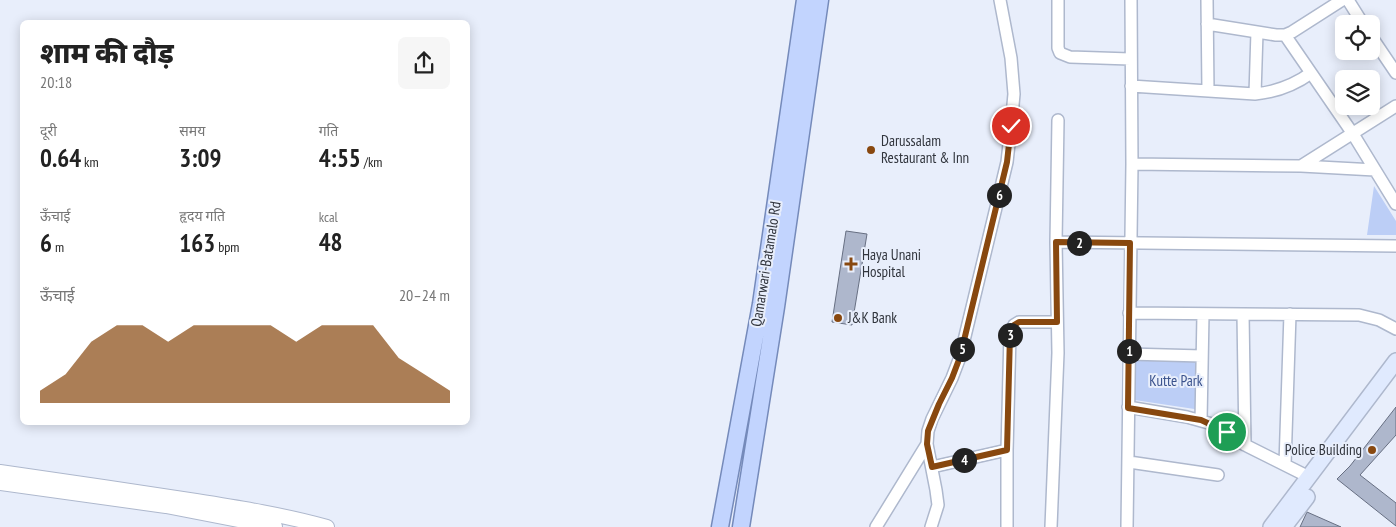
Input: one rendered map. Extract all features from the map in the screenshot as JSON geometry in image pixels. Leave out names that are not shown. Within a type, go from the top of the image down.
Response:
[{"type":"main road","name":"Qamarwari-Batamalo Rd","points":[[720,527],[761,304],[805,0]]},
{"type":"main road","name":"Qamarwari-Batamalo Rd","points":[[741,527],[777,297],[820,0]]},
{"type":"main road","points":[[1271,527],[1396,361]]},
{"type":"main road","points":[[1284,527],[1396,378]]},
{"type":"street","points":[[931,527],[938,505],[927,444],[928,431],[960,357],[1007,162],[1014,94],[1011,58],[1000,0]]},
{"type":"street","points":[[1058,0],[1058,48],[1060,53],[1070,57],[1130,59]]},
{"type":"street","points":[[1127,527],[1132,164],[1131,0]]},
{"type":"street","points":[[1207,0],[1208,91]]},
{"type":"street","points":[[1207,24],[1285,35],[1342,0]]},
{"type":"street","points":[[1348,0],[1357,15]]},
{"type":"street","points":[[1255,94],[1257,32]]},
{"type":"street","points":[[1285,35],[1353,134],[1396,204]]},
{"type":"street","points":[[1380,49],[1396,73]]},
{"type":"street","points":[[1131,86],[1255,94],[1286,88],[1311,73]]},
{"type":"street","points":[[1302,166],[1396,106]]},
{"type":"street","points":[[1051,527],[1057,363],[1058,120]]},
{"type":"street","points":[[1132,164],[1302,166],[1375,170]]},
{"type":"street","points":[[1056,242],[1396,246]]},
{"type":"street","points":[[1129,313],[1359,315],[1379,320],[1396,329]]},
{"type":"street","points":[[1201,420],[1203,314]]},
{"type":"street","points":[[1243,314],[1245,445]]},
{"type":"street","points":[[1286,464],[1290,314]]},
{"type":"street","points":[[1007,527],[1007,450],[1011,330],[1019,322],[1057,322]]},
{"type":"street","points":[[1129,354],[1202,356]]},
{"type":"street","points":[[1128,408],[1201,420],[1227,432],[1245,445],[1309,477]]},
{"type":"street","points":[[876,527],[927,444]]},
{"type":"street","points":[[932,467],[1007,450]]},
{"type":"street","points":[[1128,462],[1218,475]]},
{"type":"street","points":[[0,472],[241,508],[294,518],[327,527]]},
{"type":"street","points":[[0,483],[166,506],[275,527]]},
{"type":"green space","points":[[1374,186],[1396,221],[1396,235],[1367,235]]},
{"type":"green space","name":"Kutte Park","points":[[1129,354],[1202,356],[1201,410],[1128,399]]},
{"type":"building","points":[[846,231],[867,234],[852,325],[832,322]]},
{"type":"building","points":[[1396,407],[1396,435],[1360,475],[1396,503],[1396,526],[1337,479],[1350,466]]},
{"type":"building","points":[[1307,512],[1341,527],[1300,527]]},
{"type":"place","name":"Darussalam Restaurant & Inn","points":[[871,150]]},
{"type":"place","name":"Haya Unani Hospital","points":[[851,264]]},
{"type":"place","name":"J&K Bank","points":[[838,318]]},
{"type":"place","name":"Police Building","points":[[1372,450]]},
{"type":"route","points":[[1011,126],[1007,162],[960,357],[928,431],[927,444],[932,467],[1007,450],[1010,334],[1014,325],[1019,322],[1057,322],[1056,242],[1130,243],[1128,408],[1201,420],[1227,432]]}]
